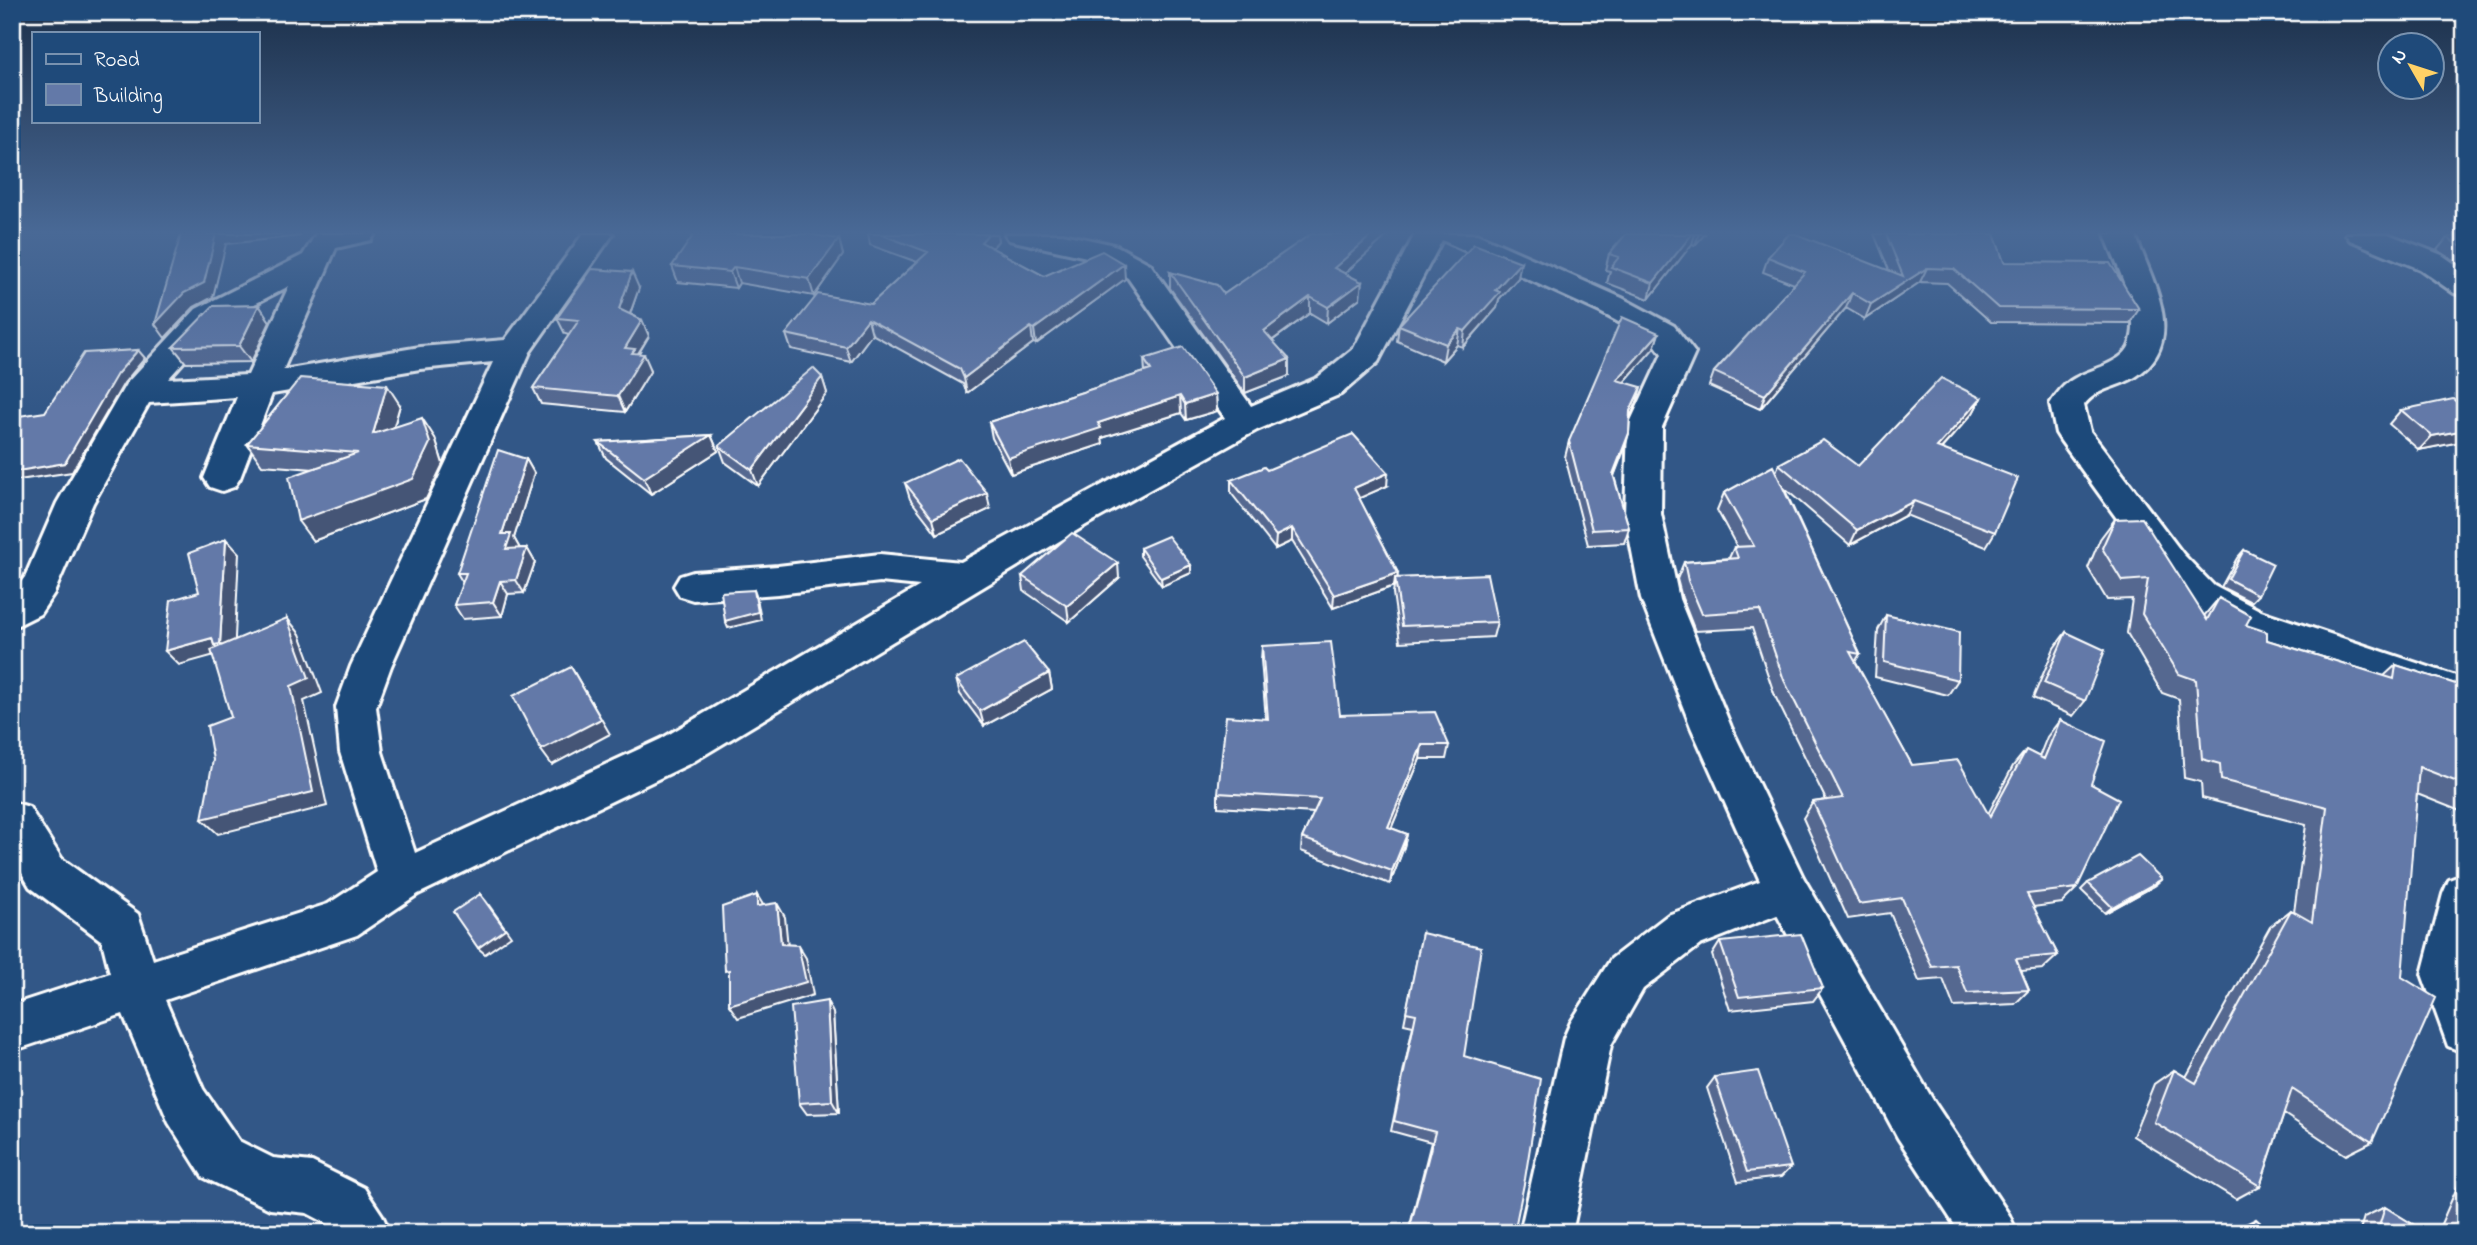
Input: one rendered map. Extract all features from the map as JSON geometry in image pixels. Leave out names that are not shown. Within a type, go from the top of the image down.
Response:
[{"type":"street","points":[[12,613],[27,604],[41,583],[75,503],[138,392],[207,316],[254,292]]},
{"type":"street","points":[[222,478],[244,419],[302,292]]},
{"type":"street","points":[[402,880],[361,752],[356,706],[371,666],[515,350],[556,292]]},
{"type":"street","points":[[1154,292],[1245,422]]},
{"type":"street","points":[[12,1028],[341,920],[402,880],[676,751],[966,577],[1245,422],[1329,386],[1367,354],[1399,292]]},
{"type":"street","points":[[1582,292],[1662,332],[1679,353],[1645,427],[1643,514],[1660,599],[1711,727],[1787,891],[1916,1120],[1992,1233]]},
{"type":"street","points":[[2142,292],[2150,325],[2144,351],[2123,371],[2082,384],[2067,404],[2073,433],[2162,553],[2201,596],[2247,622],[2465,695]]},
{"type":"street","points":[[138,392],[260,385],[420,358],[515,350]]},
{"type":"street","points":[[693,586],[778,580],[880,568],[966,577]]},
{"type":"street","points":[[14,820],[46,873],[122,929],[137,987],[186,1106],[221,1158],[270,1182],[312,1188],[346,1206],[365,1233]]},
{"type":"street","points":[[1546,1233],[1588,1038],[1627,974],[1684,930],[1787,891]]},
{"type":"street","points":[[2465,894],[2445,974],[2465,1030]]},
{"type":"building","points":[[164,292],[186,292],[184,293],[155,324]]},
{"type":"building","points":[[576,292],[625,292],[619,309],[642,320],[625,348],[635,349],[632,353],[644,354],[618,396],[533,388],[579,320],[557,318]]},
{"type":"building","points":[[884,292],[1085,292],[1034,329],[1031,327],[964,378],[960,369],[868,319],[846,347],[786,334],[818,294],[871,304]]},
{"type":"building","points":[[1184,292],[1348,292],[1328,307],[1310,297],[1264,331],[1289,359],[1245,377]]},
{"type":"building","points":[[1429,292],[1500,292],[1465,331],[1460,329],[1446,344],[1399,325]]},
{"type":"building","points":[[1787,292],[1890,292],[1871,304],[1852,293],[1765,395],[1714,372]]},
{"type":"building","points":[[1980,292],[2128,292],[2139,309],[1998,308]]},
{"type":"building","points":[[259,305],[239,346],[173,347],[213,306]]},
{"type":"building","points":[[1622,317],[1659,333],[1617,380],[1641,387],[1630,411],[1629,433],[1613,474],[1629,528],[1592,530],[1569,441]]},
{"type":"building","points":[[1183,347],[1216,394],[1185,404],[1180,396],[1098,423],[1101,428],[1008,458],[989,422],[1151,370],[1144,359]]},
{"type":"building","points":[[138,350],[117,374],[65,463],[12,472],[12,417],[45,412],[84,353]]},
{"type":"building","points":[[813,368],[822,377],[752,470],[719,446]]},
{"type":"building","points":[[300,378],[387,385],[373,434],[422,418],[430,443],[413,479],[298,521],[289,477],[358,453],[247,444]]},
{"type":"building","points":[[1941,378],[1981,398],[1937,447],[2018,478],[1995,532],[1914,501],[1857,530],[1779,464],[1823,440],[1858,466]]},
{"type":"building","points":[[2453,399],[2465,409],[2465,430],[2432,436],[2401,410]]},
{"type":"building","points":[[1353,434],[1388,473],[1354,488],[1398,573],[1334,595],[1292,528],[1276,536],[1231,480],[1264,467],[1267,470]]},
{"type":"building","points":[[711,435],[644,478],[598,442]]},
{"type":"building","points":[[498,450],[526,459],[502,534],[511,534],[506,549],[527,548],[516,580],[500,581],[493,602],[454,605],[466,573],[457,573]]},
{"type":"building","points":[[959,458],[987,493],[933,518],[905,483]]},
{"type":"building","points":[[1773,466],[1860,654],[1850,652],[1912,765],[1958,760],[1990,817],[2026,750],[2044,759],[2060,720],[2106,741],[2091,784],[2119,799],[2077,888],[2027,894],[2058,955],[2016,959],[2029,990],[1967,993],[1956,965],[1932,967],[1902,898],[1859,904],[1813,802],[1843,798],[1784,680],[1760,610],[1702,614],[1688,581],[1684,562],[1738,558],[1734,547],[1754,546],[1724,493]]},
{"type":"building","points":[[2142,518],[2207,620],[2219,598],[2251,616],[2246,625],[2267,632],[2267,640],[2394,679],[2396,665],[2465,687],[2465,785],[2419,767],[2402,977],[2436,998],[2372,1142],[2292,1089],[2260,1186],[2154,1122],[2174,1070],[2196,1083],[2291,910],[2312,922],[2327,807],[2221,780],[2220,764],[2202,759],[2196,680],[2179,674],[2142,614],[2148,579],[2122,581],[2102,548],[2115,519]]},
{"type":"building","points":[[1072,533],[1118,563],[1067,606],[1022,576]]},
{"type":"building","points":[[1168,536],[1191,565],[1161,578],[1140,548]]},
{"type":"building","points":[[226,539],[220,644],[214,645],[212,638],[165,651],[171,600],[199,592],[189,553]]},
{"type":"building","points":[[2244,550],[2273,564],[2258,595],[2228,579]]},
{"type":"building","points":[[1487,574],[1497,622],[1402,626],[1395,578]]},
{"type":"building","points":[[754,590],[758,612],[725,621],[721,592]]},
{"type":"building","points":[[1886,615],[1959,632],[1958,680],[1884,662]]},
{"type":"building","points":[[287,618],[309,678],[291,686],[313,792],[202,819],[213,760],[207,726],[231,717],[211,650]]},
{"type":"building","points":[[2066,632],[2105,650],[2085,701],[2044,683]]},
{"type":"building","points":[[1024,642],[1049,673],[980,711],[956,679]]},
{"type":"building","points":[[1331,642],[1340,715],[1435,712],[1449,745],[1422,745],[1388,827],[1407,834],[1392,871],[1302,838],[1320,799],[1218,793],[1226,716],[1268,719],[1262,646]]},
{"type":"building","points":[[571,667],[601,719],[541,750],[513,696]]},
{"type":"building","points":[[2138,856],[2162,879],[2112,907],[2088,883]]},
{"type":"building","points":[[480,894],[505,929],[478,948],[453,912]]},
{"type":"building","points":[[757,895],[757,906],[777,903],[781,944],[798,945],[806,982],[729,1005],[729,970],[725,971],[722,907]]},
{"type":"building","points":[[1422,933],[1481,947],[1464,1056],[1541,1079],[1514,1233],[1427,1233],[1410,1227],[1435,1132],[1394,1121],[1416,1014],[1406,1012]]},
{"type":"building","points":[[1801,934],[1823,988],[1739,997],[1720,942]]},
{"type":"building","points":[[827,1001],[832,1101],[799,1103],[791,1007]]},
{"type":"building","points":[[1758,1071],[1791,1167],[1747,1172],[1715,1077]]},
{"type":"building","points":[[2385,1207],[2427,1233],[2377,1233]]},
{"type":"building","points":[[2465,1212],[2465,1233],[2456,1233]]},
{"type":"building","points":[[2256,1219],[2272,1233],[2243,1233]]}]
